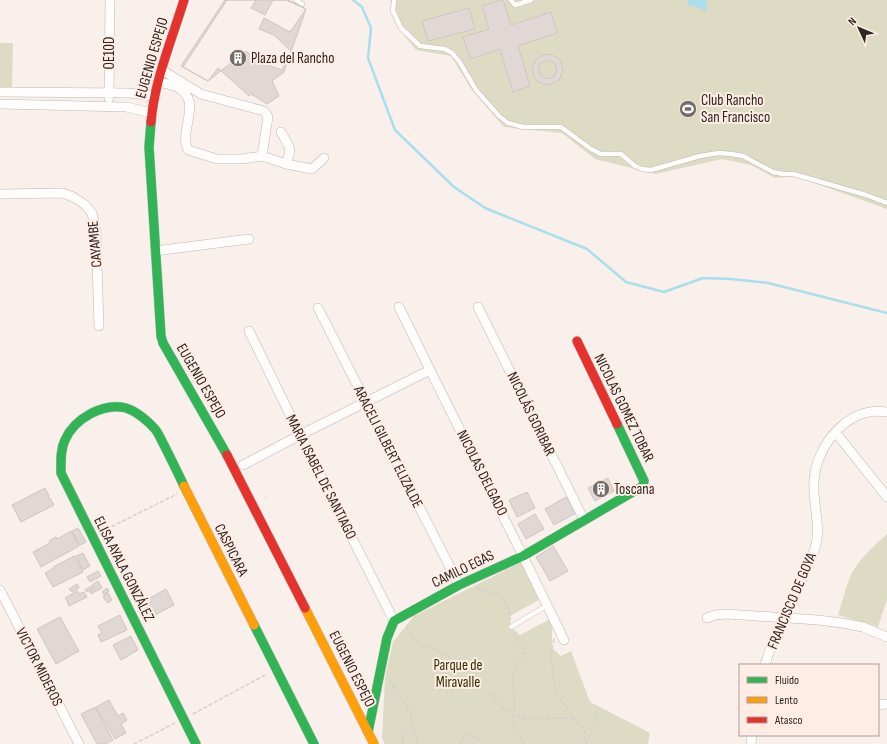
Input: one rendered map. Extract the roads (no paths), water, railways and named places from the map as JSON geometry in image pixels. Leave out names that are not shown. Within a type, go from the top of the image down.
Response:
[{"type":"street","name":"OE10D","points":[[109,107],[110,0]]},
{"type":"street","name":"EUGENIO ESPEJO","points":[[184,0],[155,96],[149,147],[161,336],[163,343],[235,469],[374,744]]},
{"type":"street","points":[[162,70],[201,94],[264,111],[268,117],[262,156]]},
{"type":"street","points":[[159,82],[177,87],[185,93],[191,102],[185,143],[188,150],[217,159],[242,159],[262,156],[286,164],[312,169],[324,158]]},
{"type":"street","points":[[0,92],[129,93],[155,96]]},
{"type":"street","points":[[57,92],[57,105]]},
{"type":"street","points":[[191,102],[201,94]]},
{"type":"street","points":[[0,104],[126,107],[152,113]]},
{"type":"street","points":[[280,132],[291,153],[286,164]]},
{"type":"street","name":"CAYAMBE","points":[[0,194],[63,193],[73,196],[84,204],[92,213],[96,232],[99,326]]},
{"type":"street","points":[[156,251],[249,239]]},
{"type":"street","name":"NICOLAS DELGADO","points":[[399,307],[524,556],[546,606],[564,640]]},
{"type":"street","name":"NICOLÁS GORIBAR","points":[[478,307],[584,520]]},
{"type":"street","name":"ARACELI GILBERT ELIZALDE","points":[[318,308],[459,585]]},
{"type":"street","name":"MARIA ISABEL DE SANTIAGO","points":[[249,331],[394,622]]},
{"type":"street","name":"NICOLAS GOMEZ TOBAR","points":[[577,341],[644,481],[643,486]]},
{"type":"street","points":[[243,465],[430,370]]},
{"type":"street","name":"CASPICARA","points":[[94,411],[111,407],[126,408],[142,417],[156,430],[314,744]]},
{"type":"street","name":"ELISA AYALA GONZÁLEZ","points":[[94,411],[77,423],[65,438],[61,457],[61,473],[196,744]]},
{"type":"street","name":"FRANCISCO DE GOYA","points":[[766,664],[770,648],[783,618],[803,579],[816,544],[818,535],[814,482],[820,456],[827,444],[843,425],[860,415],[871,412],[887,412]]},
{"type":"street","points":[[836,433],[887,496]]},
{"type":"street","name":"CAMILO EGAS","points":[[394,622],[459,585],[524,556],[643,486]]},
{"type":"street","name":"VICTOR MIDEROS","points":[[0,590],[79,744]]},
{"type":"street","points":[[707,618],[715,615],[726,614],[818,620],[863,627],[887,637]]},
{"type":"street","points":[[368,732],[387,638],[394,622]]},
{"type":"lane","points":[[296,0],[302,4]]},
{"type":"lane","points":[[394,0],[392,11],[401,28],[420,46],[445,49],[452,53],[459,61],[468,79],[476,90],[499,116],[508,123],[523,127],[560,128],[591,149],[601,154],[620,154],[642,170],[650,170],[700,156],[719,153],[731,154],[743,156],[773,172],[793,174],[866,195],[887,203]]},
{"type":"lane","points":[[510,0],[515,5],[531,0]]},
{"type":"lane","points":[[511,627],[546,606]]},
{"type":"water","points":[[688,0],[710,0],[706,1],[707,10],[704,11],[698,7],[687,4]]},
{"type":"waterway","points":[[353,0],[362,7],[371,28],[368,58],[395,130],[454,187],[485,208],[587,249],[626,282],[664,292],[703,278],[731,279],[768,283],[887,313]]},
{"type":"place","name":"Plaza del Rancho","points":[[238,58]]},
{"type":"place","name":"Club Rancho San Francisco","points":[[688,109]]},
{"type":"place","name":"Toscana","points":[[601,489]]},
{"type":"park label","name":"Parque de Miravalle","points":[[458,674]]}]
